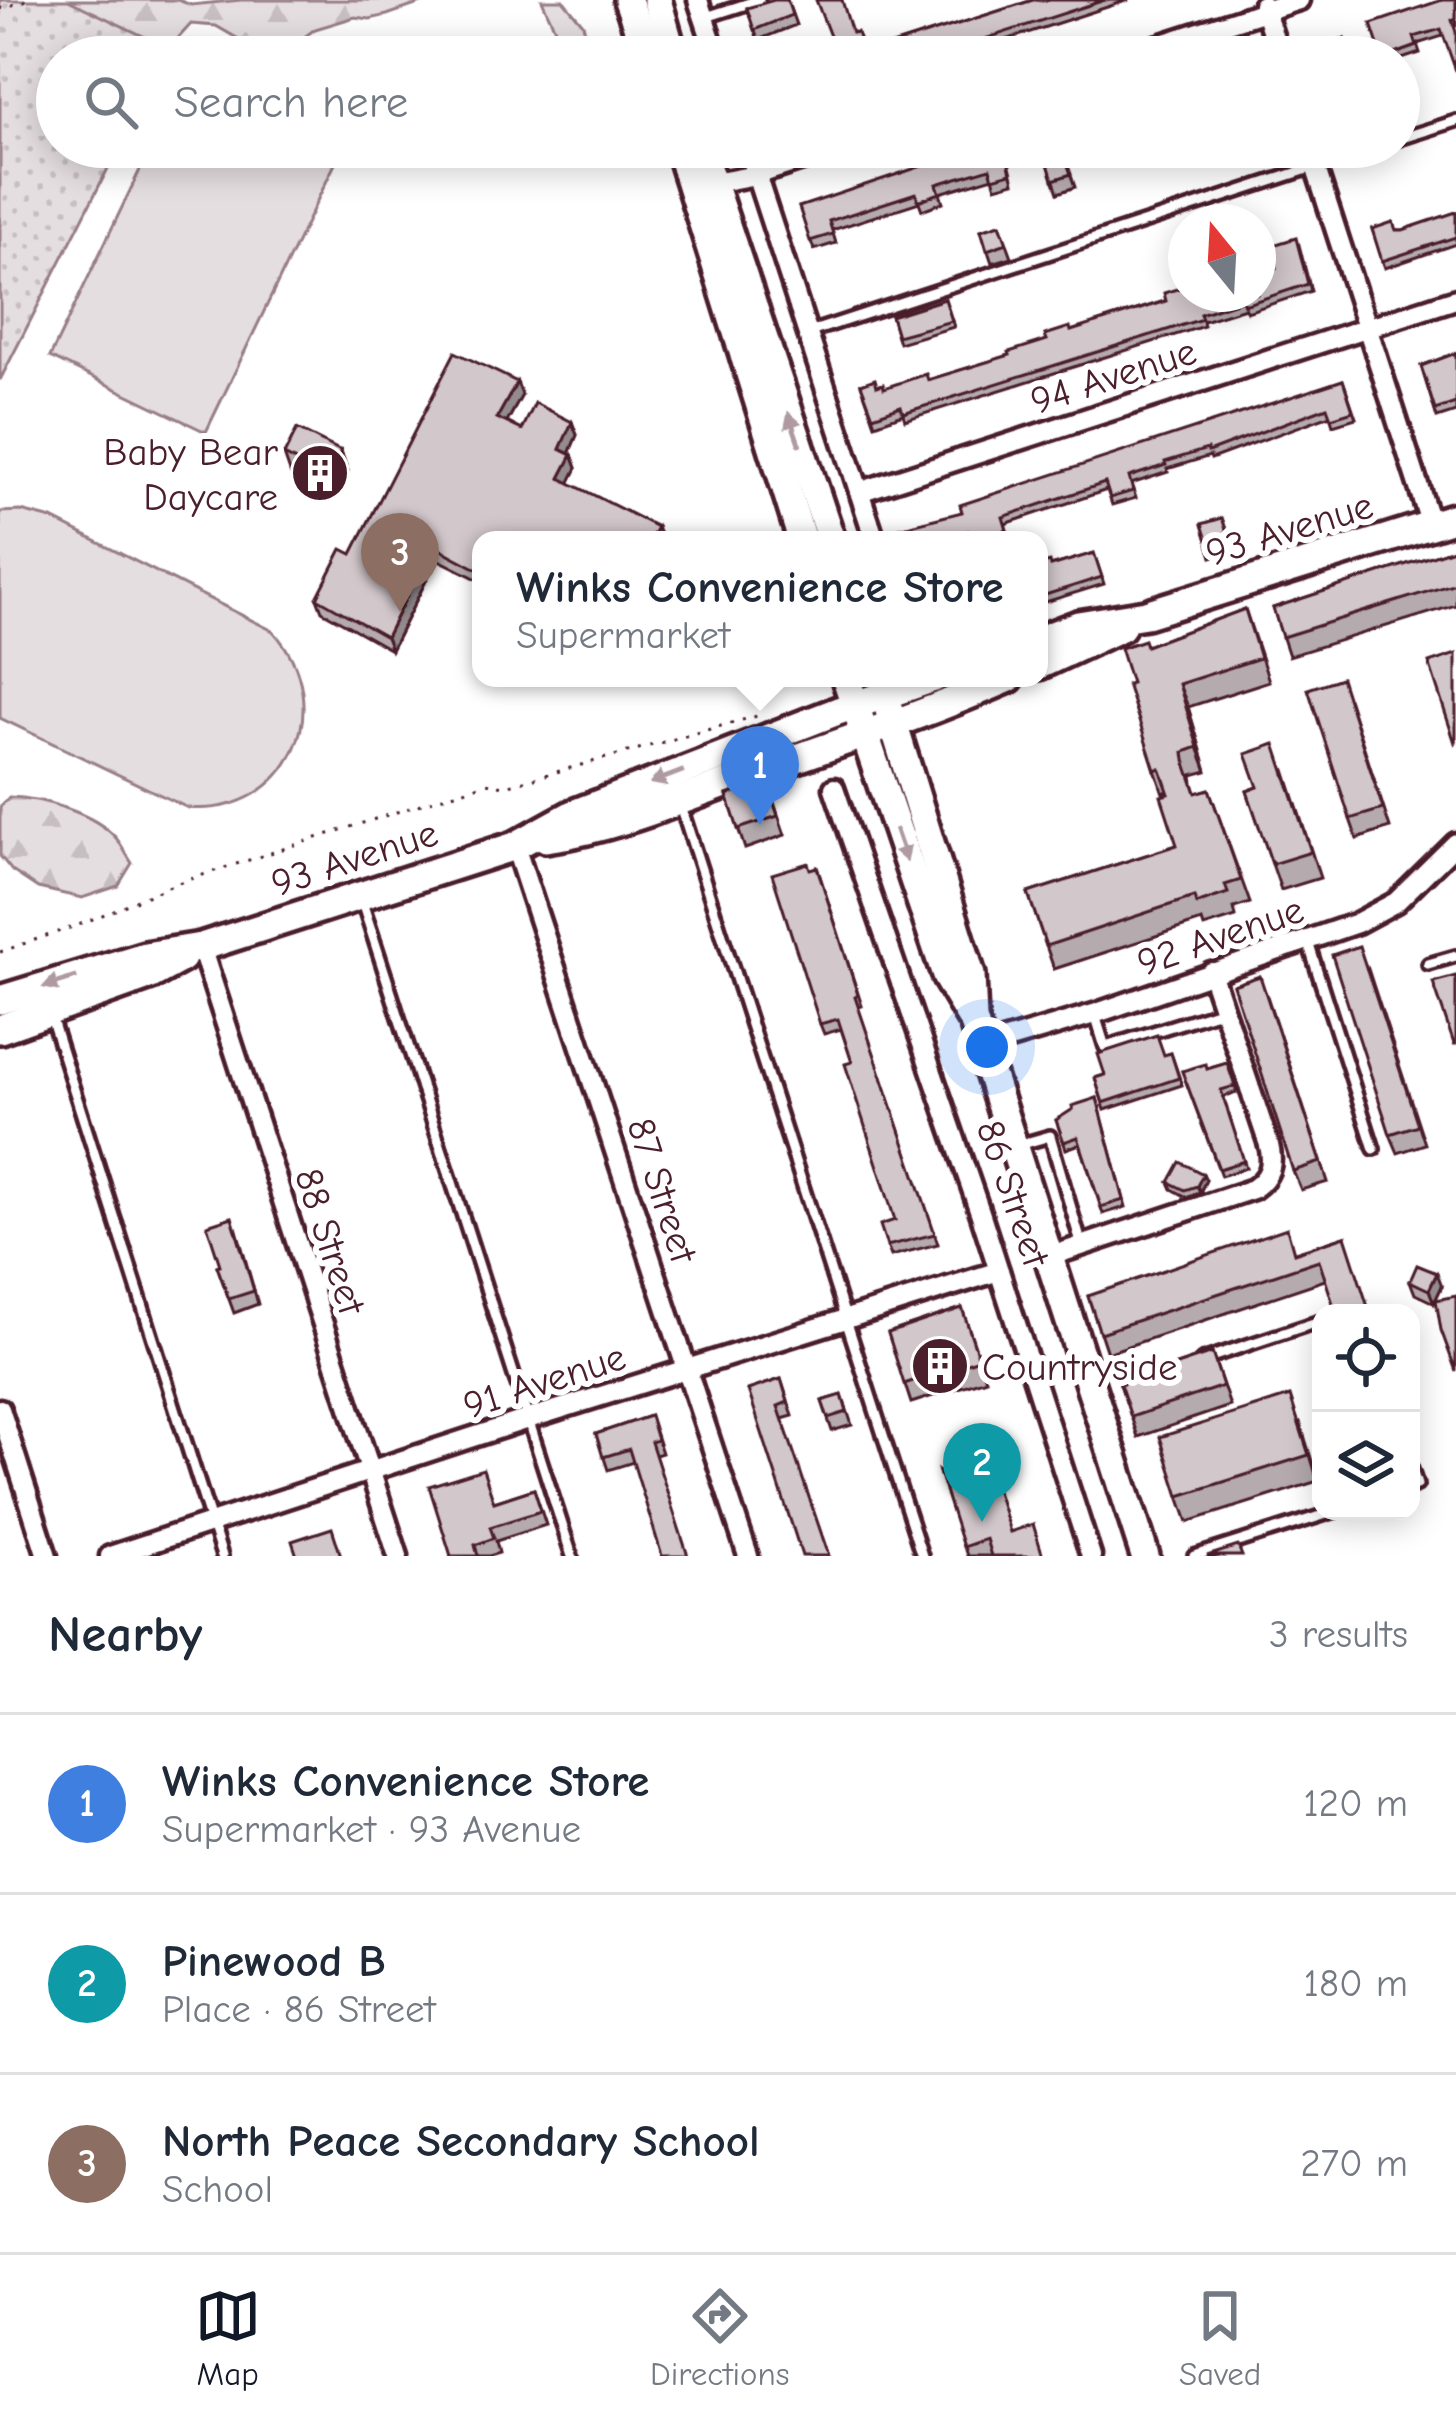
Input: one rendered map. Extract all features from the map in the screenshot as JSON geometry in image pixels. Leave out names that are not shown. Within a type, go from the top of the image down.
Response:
[{"type":"main road","points":[[628,0],[641,36]]},
{"type":"main road","points":[[657,0],[668,36]]},
{"type":"main road","points":[[692,168],[702,185],[828,531]]},
{"type":"main road","points":[[701,168],[799,531]]},
{"type":"main road","name":"93 Avenue","points":[[1048,637],[1078,625],[1146,614],[1444,521]]},
{"type":"main road","name":"93 Avenue","points":[[1048,661],[1146,614]]},
{"type":"main road","name":"86 Street","points":[[849,687],[946,978],[978,1035]]},
{"type":"main road","name":"93 Avenue","points":[[522,843],[573,814],[855,706],[881,687]]},
{"type":"main road","name":"86 Street","points":[[881,687],[971,975],[978,1035],[1012,1147],[1048,1257],[1104,1392],[1145,1556]]},
{"type":"main road","name":"93 Avenue","points":[[0,1000],[145,956],[201,947],[522,843],[579,833],[986,687]]},
{"type":"main road","name":"93 Avenue","points":[[0,1029],[151,975],[201,947]]},
{"type":"street","points":[[1180,36],[1263,6],[1299,0]]},
{"type":"street","points":[[1263,6],[1273,36]]},
{"type":"street","points":[[754,168],[872,531]]},
{"type":"street","points":[[702,185],[778,168]]},
{"type":"street","points":[[1316,168],[1367,327],[1444,521]]},
{"type":"street","name":"94 Avenue","points":[[860,492],[1456,298]]},
{"type":"street","name":"86 Street","points":[[834,788],[1091,1556]]},
{"type":"street","name":"87 Street","points":[[522,843],[748,1556]]},
{"type":"street","name":"92 Avenue","points":[[978,1035],[1094,1013],[1378,913],[1410,890],[1456,843]]},
{"type":"street","name":"88 Street","points":[[201,947],[398,1556]]},
{"type":"street","points":[[1048,1257],[1253,1189],[1270,1171],[1269,1145],[1211,972]]},
{"type":"street","name":"91 Avenue","points":[[110,1556],[999,1271]]},
{"type":"street","points":[[0,1409],[47,1556]]},
{"type":"lane","points":[[700,9],[759,0]]},
{"type":"lane","points":[[1420,132],[1456,121]]},
{"type":"lane","points":[[806,333],[1280,168]]},
{"type":"lane","points":[[679,800],[922,1556]]},
{"type":"lane","points":[[359,896],[572,1556]]},
{"type":"lane","points":[[1307,939],[1374,1149]]},
{"type":"lane","points":[[1429,964],[1456,956]]},
{"type":"lane","points":[[1094,1013],[1105,1047],[1223,1010]]},
{"type":"lane","points":[[49,1012],[222,1556]]},
{"type":"lane","points":[[1012,1147],[1049,1136],[1082,1246]]},
{"type":"lane","points":[[1182,1366],[1312,1324]]},
{"type":"lane","points":[[1194,1556],[1312,1519]]},
{"type":"path","points":[[0,9],[27,0]]},
{"type":"path","points":[[0,952],[163,888],[486,783],[506,786],[780,711]]},
{"type":"green space","points":[[0,0],[68,0],[143,36],[36,36],[36,168],[108,168],[0,380]]},
{"type":"green space","points":[[70,0],[178,0],[191,5],[241,0],[430,0],[370,19],[355,17],[306,36],[233,36],[216,26],[191,24],[180,36],[84,36]]},
{"type":"green space","points":[[542,0],[563,0],[583,24],[586,36],[556,36]]},
{"type":"green space","points":[[141,168],[333,168],[206,432],[50,357]]},
{"type":"green space","points":[[21,511],[52,519],[273,631],[292,660],[302,691],[302,722],[294,751],[277,775],[254,795],[224,806],[188,808],[0,718],[0,512]]},
{"type":"green space","points":[[9,797],[67,808],[106,829],[132,863],[118,886],[82,898],[38,888],[12,871],[0,856],[0,807]]},
{"type":"building","points":[[787,0],[792,15],[754,30],[747,8]]},
{"type":"building","points":[[816,0],[842,0],[852,33],[858,36],[830,36]]},
{"type":"building","points":[[1033,0],[1105,0],[994,36],[920,36]]},
{"type":"building","points":[[1442,0],[1456,0],[1452,20],[1456,71],[1441,29],[1417,36],[1375,36],[1371,24]]},
{"type":"building","points":[[916,168],[990,168],[937,184],[940,193],[918,201],[916,193],[829,221],[833,234],[810,241],[799,207]]},
{"type":"building","points":[[990,168],[1010,168],[1011,173],[993,178]]},
{"type":"building","points":[[1049,168],[1069,168],[1071,174],[1053,180]]},
{"type":"building","points":[[1456,212],[1456,237],[1382,261],[1372,229],[1393,222],[1396,230],[1403,230]]},
{"type":"building","points":[[1000,224],[1007,243],[987,250],[981,230]]},
{"type":"building","points":[[1296,238],[1308,284],[1276,294],[1276,244]]},
{"type":"building","points":[[1168,292],[1168,312],[1206,312],[1200,314],[1202,319],[903,413],[901,406],[873,416],[861,384],[875,379],[884,388],[926,374],[928,380],[1010,355],[1047,340],[1045,335],[1166,301],[1164,293]]},
{"type":"building","points":[[945,299],[952,321],[897,336],[891,316]]},
{"type":"building","points":[[455,352],[517,382],[497,418],[522,430],[535,403],[572,422],[560,449],[572,455],[560,478],[657,527],[655,531],[472,531],[472,566],[432,545],[386,637],[317,598],[342,549],[352,554]]},
{"type":"building","points":[[1456,353],[1456,403],[1435,410],[1421,366]]},
{"type":"building","points":[[1343,380],[1353,411],[1331,418],[1327,407],[1208,452],[1165,462],[1129,477],[1133,491],[1110,498],[1105,483],[1003,517],[1004,531],[899,528],[962,512],[960,505]]},
{"type":"building","points":[[297,429],[341,451],[328,477],[284,455]]},
{"type":"building","points":[[1222,518],[1231,544],[1210,550],[1202,524]]},
{"type":"building","points":[[1456,548],[1456,583],[1282,637],[1273,608]]},
{"type":"building","points":[[1094,553],[1102,577],[1048,594],[1048,563],[1051,566]]},
{"type":"building","points":[[1245,609],[1260,658],[1179,684],[1198,747],[1184,752],[1185,760],[1196,793],[1209,789],[1241,880],[1225,885],[1228,893],[1196,904],[1194,897],[1046,946],[1028,893],[1177,845],[1161,796],[1169,794],[1160,768],[1155,770],[1120,648],[1144,640],[1146,646]]},
{"type":"building","points":[[1456,654],[1456,742],[1455,743],[1429,663]]},
{"type":"building","points":[[1341,678],[1383,809],[1350,819],[1308,689]]},
{"type":"building","points":[[1275,744],[1311,852],[1272,864],[1247,791],[1258,787],[1246,754]]},
{"type":"building","points":[[767,782],[778,816],[738,829],[727,795]]},
{"type":"building","points":[[808,863],[810,869],[817,867],[855,997],[935,1234],[887,1246],[880,1225],[895,1220],[845,1064],[852,1062],[838,1019],[820,1024],[772,874]]},
{"type":"building","points":[[1359,946],[1418,1125],[1390,1134],[1332,955]]},
{"type":"building","points":[[1260,976],[1321,1162],[1293,1171],[1233,985]]},
{"type":"building","points":[[1456,976],[1456,1044],[1454,1044],[1433,982]]},
{"type":"building","points":[[1157,1035],[1164,1055],[1171,1053],[1179,1078],[1103,1103],[1095,1078],[1105,1075],[1098,1054]]},
{"type":"building","points":[[1227,1063],[1235,1086],[1221,1090],[1244,1161],[1219,1169],[1182,1071]]},
{"type":"building","points":[[1097,1098],[1124,1200],[1101,1207],[1078,1137],[1064,1142],[1056,1120],[1072,1106]]},
{"type":"building","points":[[1180,1162],[1203,1174],[1197,1186],[1185,1190],[1169,1182]]},
{"type":"building","points":[[232,1217],[254,1291],[229,1299],[207,1225]]},
{"type":"building","points":[[1287,1228],[1294,1253],[1345,1236],[1367,1304],[1333,1304],[1319,1260],[1100,1333],[1088,1296]]},
{"type":"building","points":[[1417,1265],[1437,1273],[1429,1290],[1410,1281]]},
{"type":"building","points":[[1456,1296],[1456,1371],[1436,1300]]},
{"type":"building","name":"Countryside","points":[[962,1308],[979,1359],[904,1384],[888,1333]]},
{"type":"building","points":[[1212,1353],[1223,1386],[1131,1417],[1120,1384]]},
{"type":"building","points":[[781,1379],[788,1402],[778,1406],[829,1556],[802,1556],[748,1390]]},
{"type":"building","points":[[842,1395],[847,1412],[828,1418],[822,1401]]},
{"type":"building","points":[[1290,1396],[1309,1455],[1179,1496],[1160,1437]]},
{"type":"building","points":[[650,1416],[657,1440],[651,1442],[688,1556],[662,1556],[629,1449],[603,1457],[596,1434]]},
{"type":"building","points":[[986,1457],[1010,1532],[1033,1524],[1043,1556],[991,1556],[986,1539],[963,1547],[939,1472]]},
{"type":"building","points":[[483,1469],[494,1502],[534,1489],[541,1511],[490,1527],[494,1538],[475,1545],[478,1556],[451,1556],[429,1486]]},
{"type":"building","points":[[332,1528],[341,1556],[297,1556],[292,1541]]},
{"type":"building","points":[[1238,1546],[1242,1556],[1207,1556]]},
{"type":"place","name":"Baby Bear Daycare","points":[[320,473]]},
{"type":"place","name":"North Peace Secondary School","points":[[400,612]]},
{"type":"place","name":"Winks Convenience Store","points":[[760,825]]},
{"type":"place","name":"Countryside","points":[[940,1366]]},
{"type":"place","name":"Pinewood B","points":[[982,1522]]}]
